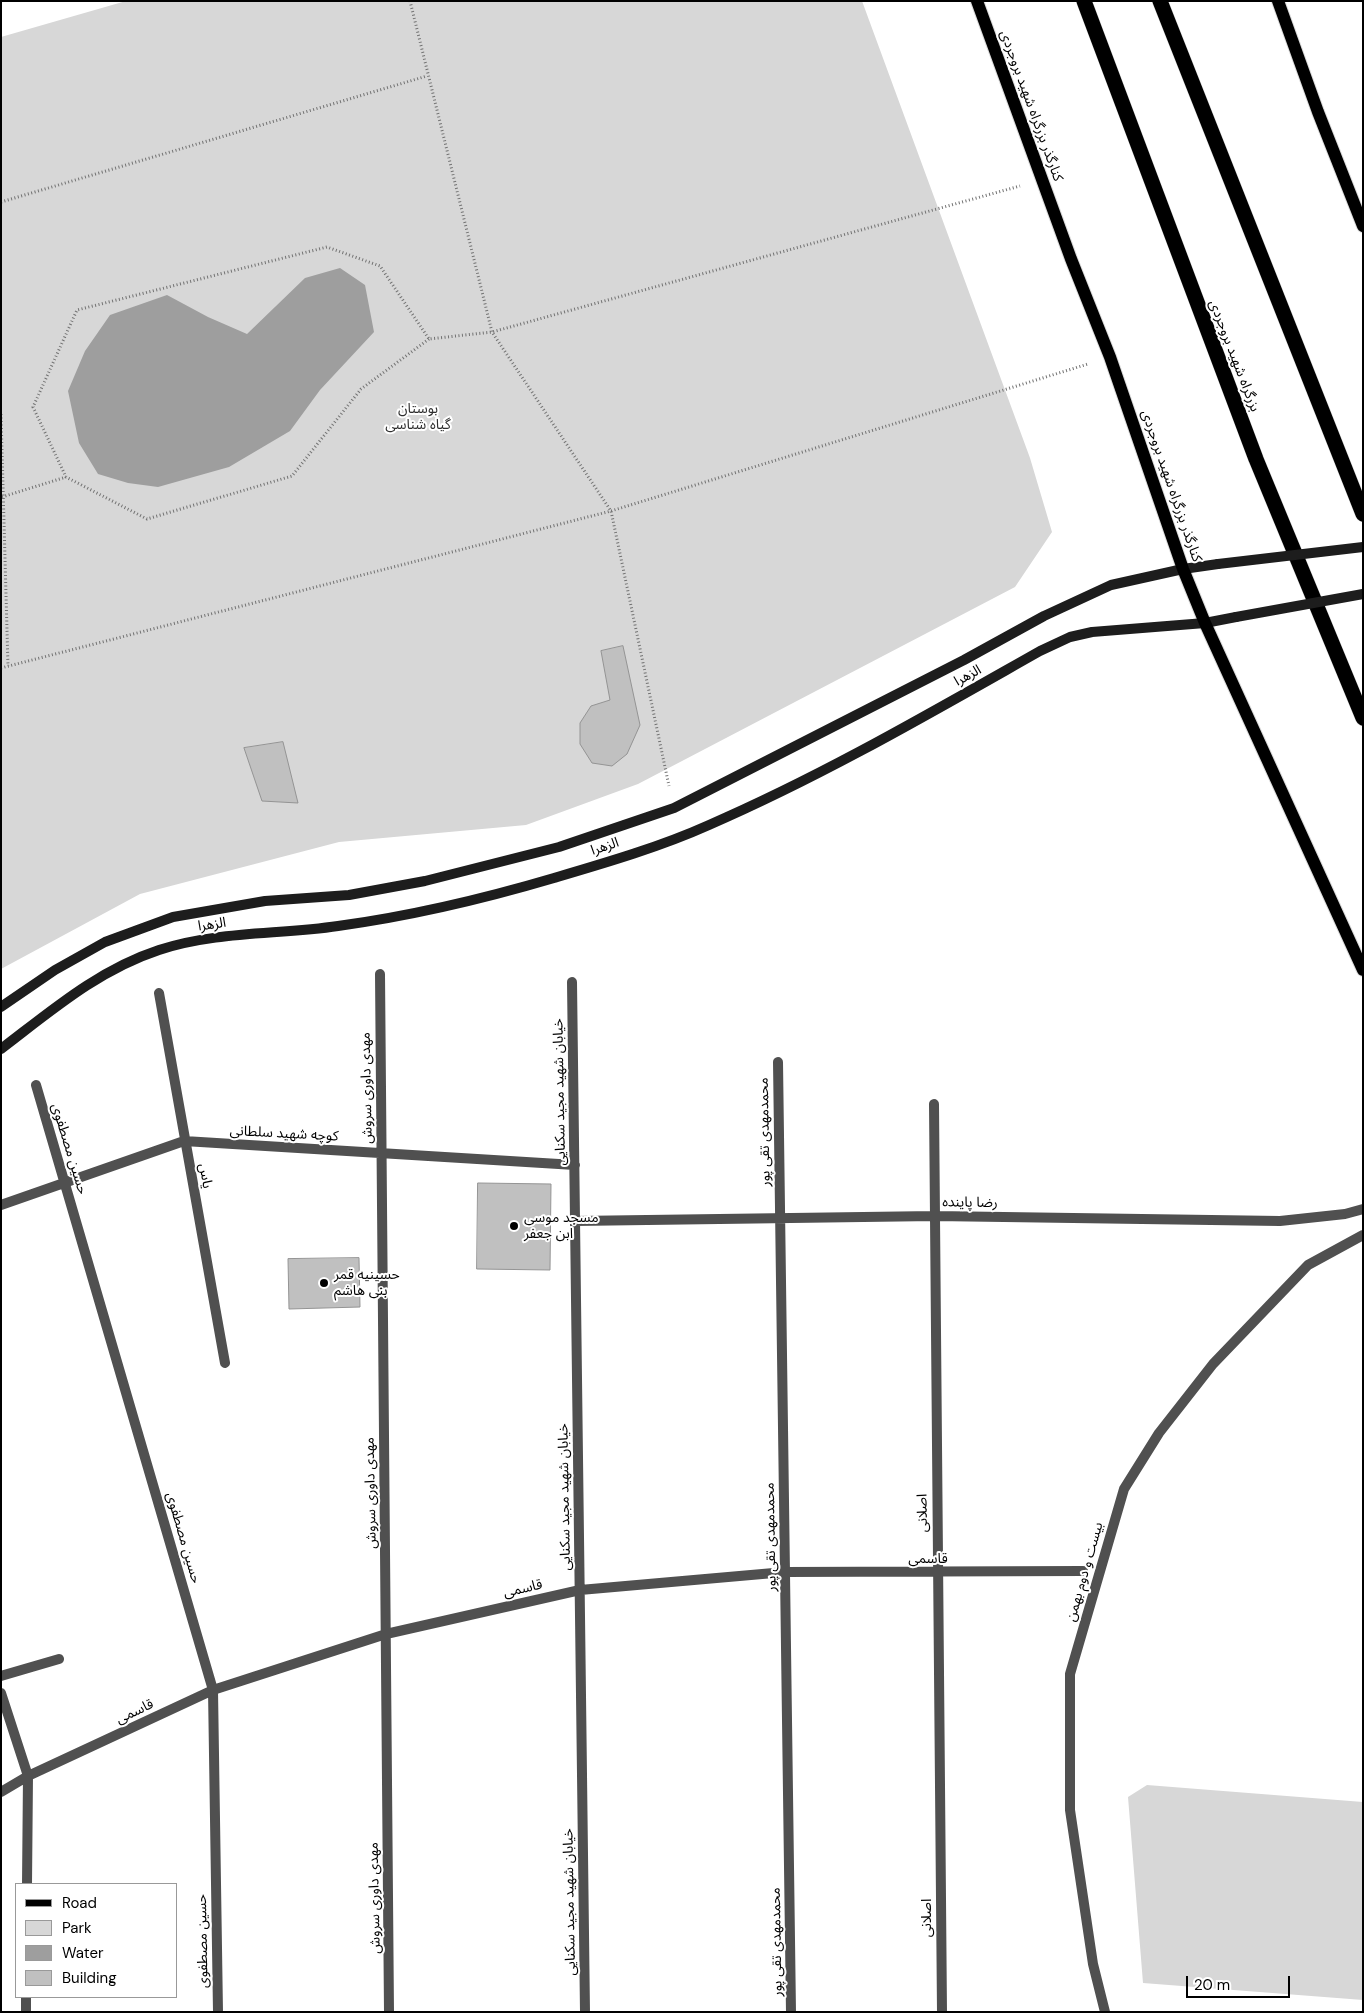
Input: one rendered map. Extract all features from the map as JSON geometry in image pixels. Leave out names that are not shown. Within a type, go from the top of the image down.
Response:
[{"type":"highway","name":"بزرگراه شهید بروجردی","points":[[1084,1],[1256,459],[1363,718]]},
{"type":"highway","points":[[1160,1],[1363,514]]},
{"type":"main road","name":"کنارگذر بزرگراه شهید بروجردی","points":[[977,1],[1071,259],[1110,357],[1183,569],[1205,623],[1363,970]]},
{"type":"main road","points":[[1278,1],[1318,112],[1363,226]]},
{"type":"street","name":"الزهرا","points":[[1,1007],[55,970],[105,942],[173,917],[265,901],[349,895],[425,881],[558,847],[674,808],[964,660],[1044,616],[1111,585],[1183,569],[1363,547]]},
{"type":"street","name":"الزهرا","points":[[1,1049],[77,991],[117,967],[158,950],[206,938],[347,925],[445,907],[555,878],[709,826],[850,758],[1040,651],[1070,637],[1092,632],[1205,623],[1363,594]]},
{"type":"street","name":"مهدی داوری سروش","points":[[380,974],[390,2012]]},
{"type":"street","name":"خیابان شهید مجید سکنایی","points":[[572,982],[585,2012]]},
{"type":"street","name":"یاس","points":[[159,993],[184,1142],[225,1363]]},
{"type":"street","name":"محمدمهدی تقی پور","points":[[778,1062],[791,2012]]},
{"type":"street","name":"حسین مصطفوی","points":[[36,1085],[214,1690],[218,2012]]},
{"type":"street","name":"اصلانی","points":[[934,1104],[942,2012]]},
{"type":"street","name":"کوچه شهید سلطانی","points":[[1,1205],[184,1142],[575,1165]]},
{"type":"street","name":"رضا پاینده","points":[[575,1221],[935,1216],[1280,1221],[1345,1214],[1363,1209]]},
{"type":"street","name":"بیست و دوم بهمن","points":[[1105,2012],[1093,1964],[1070,1810],[1070,1674],[1124,1489],[1158,1433],[1213,1364],[1308,1265],[1363,1235]]},
{"type":"street","name":"قاسمی","points":[[1,1792],[28,1776],[214,1690],[386,1634],[580,1590],[785,1572],[938,1573],[1083,1571]]},
{"type":"street","points":[[1,1676],[58,1659]]},
{"type":"street","points":[[1,1693],[28,1776],[27,1883]]},
{"type":"street","points":[[26,1998],[26,2012]]},
{"type":"path","points":[[410,1],[492,332],[611,510],[674,808]]},
{"type":"path","points":[[1,202],[428,76]]},
{"type":"path","points":[[429,339],[380,266],[327,247],[77,310],[33,407],[66,477],[147,519],[292,476],[361,389],[429,339],[492,332],[1042,180]]},
{"type":"path","points":[[1,668],[611,510],[1110,357]]},
{"type":"path","points":[[1,414],[8,666]]},
{"type":"path","points":[[1,498],[66,477]]},
{"type":"green space","name":"بوستان گیاه شناسی","points":[[126,1],[862,1],[1030,458],[1052,532],[1015,587],[638,784],[526,825],[339,842],[140,894],[1,969],[1,37]]},
{"type":"green space","points":[[1147,1785],[1363,1802],[1363,2000],[1143,1983],[1128,1797]]},
{"type":"water","points":[[340,268],[365,285],[374,332],[320,390],[290,431],[229,467],[158,487],[128,483],[98,474],[79,443],[68,391],[85,351],[110,315],[167,295],[208,317],[247,334],[305,278]]},
{"type":"building","points":[[623,646],[640,725],[627,754],[612,766],[592,763],[580,744],[580,723],[591,706],[610,700],[601,651]]},
{"type":"building","points":[[283,742],[298,803],[262,801],[244,748]]},
{"type":"building","name":"مسجد موسی ابن جعفر","points":[[478,1183],[551,1184],[550,1270],[477,1269]]},
{"type":"building","name":"حسینیه قمر بنی هاشم","points":[[359,1258],[360,1307],[289,1309],[288,1259]]},
{"type":"place","name":"مسجد موسی ابن جعفر","points":[[514,1226]]},
{"type":"place","name":"حسینیه قمر بنی هاشم","points":[[324,1283]]}]
